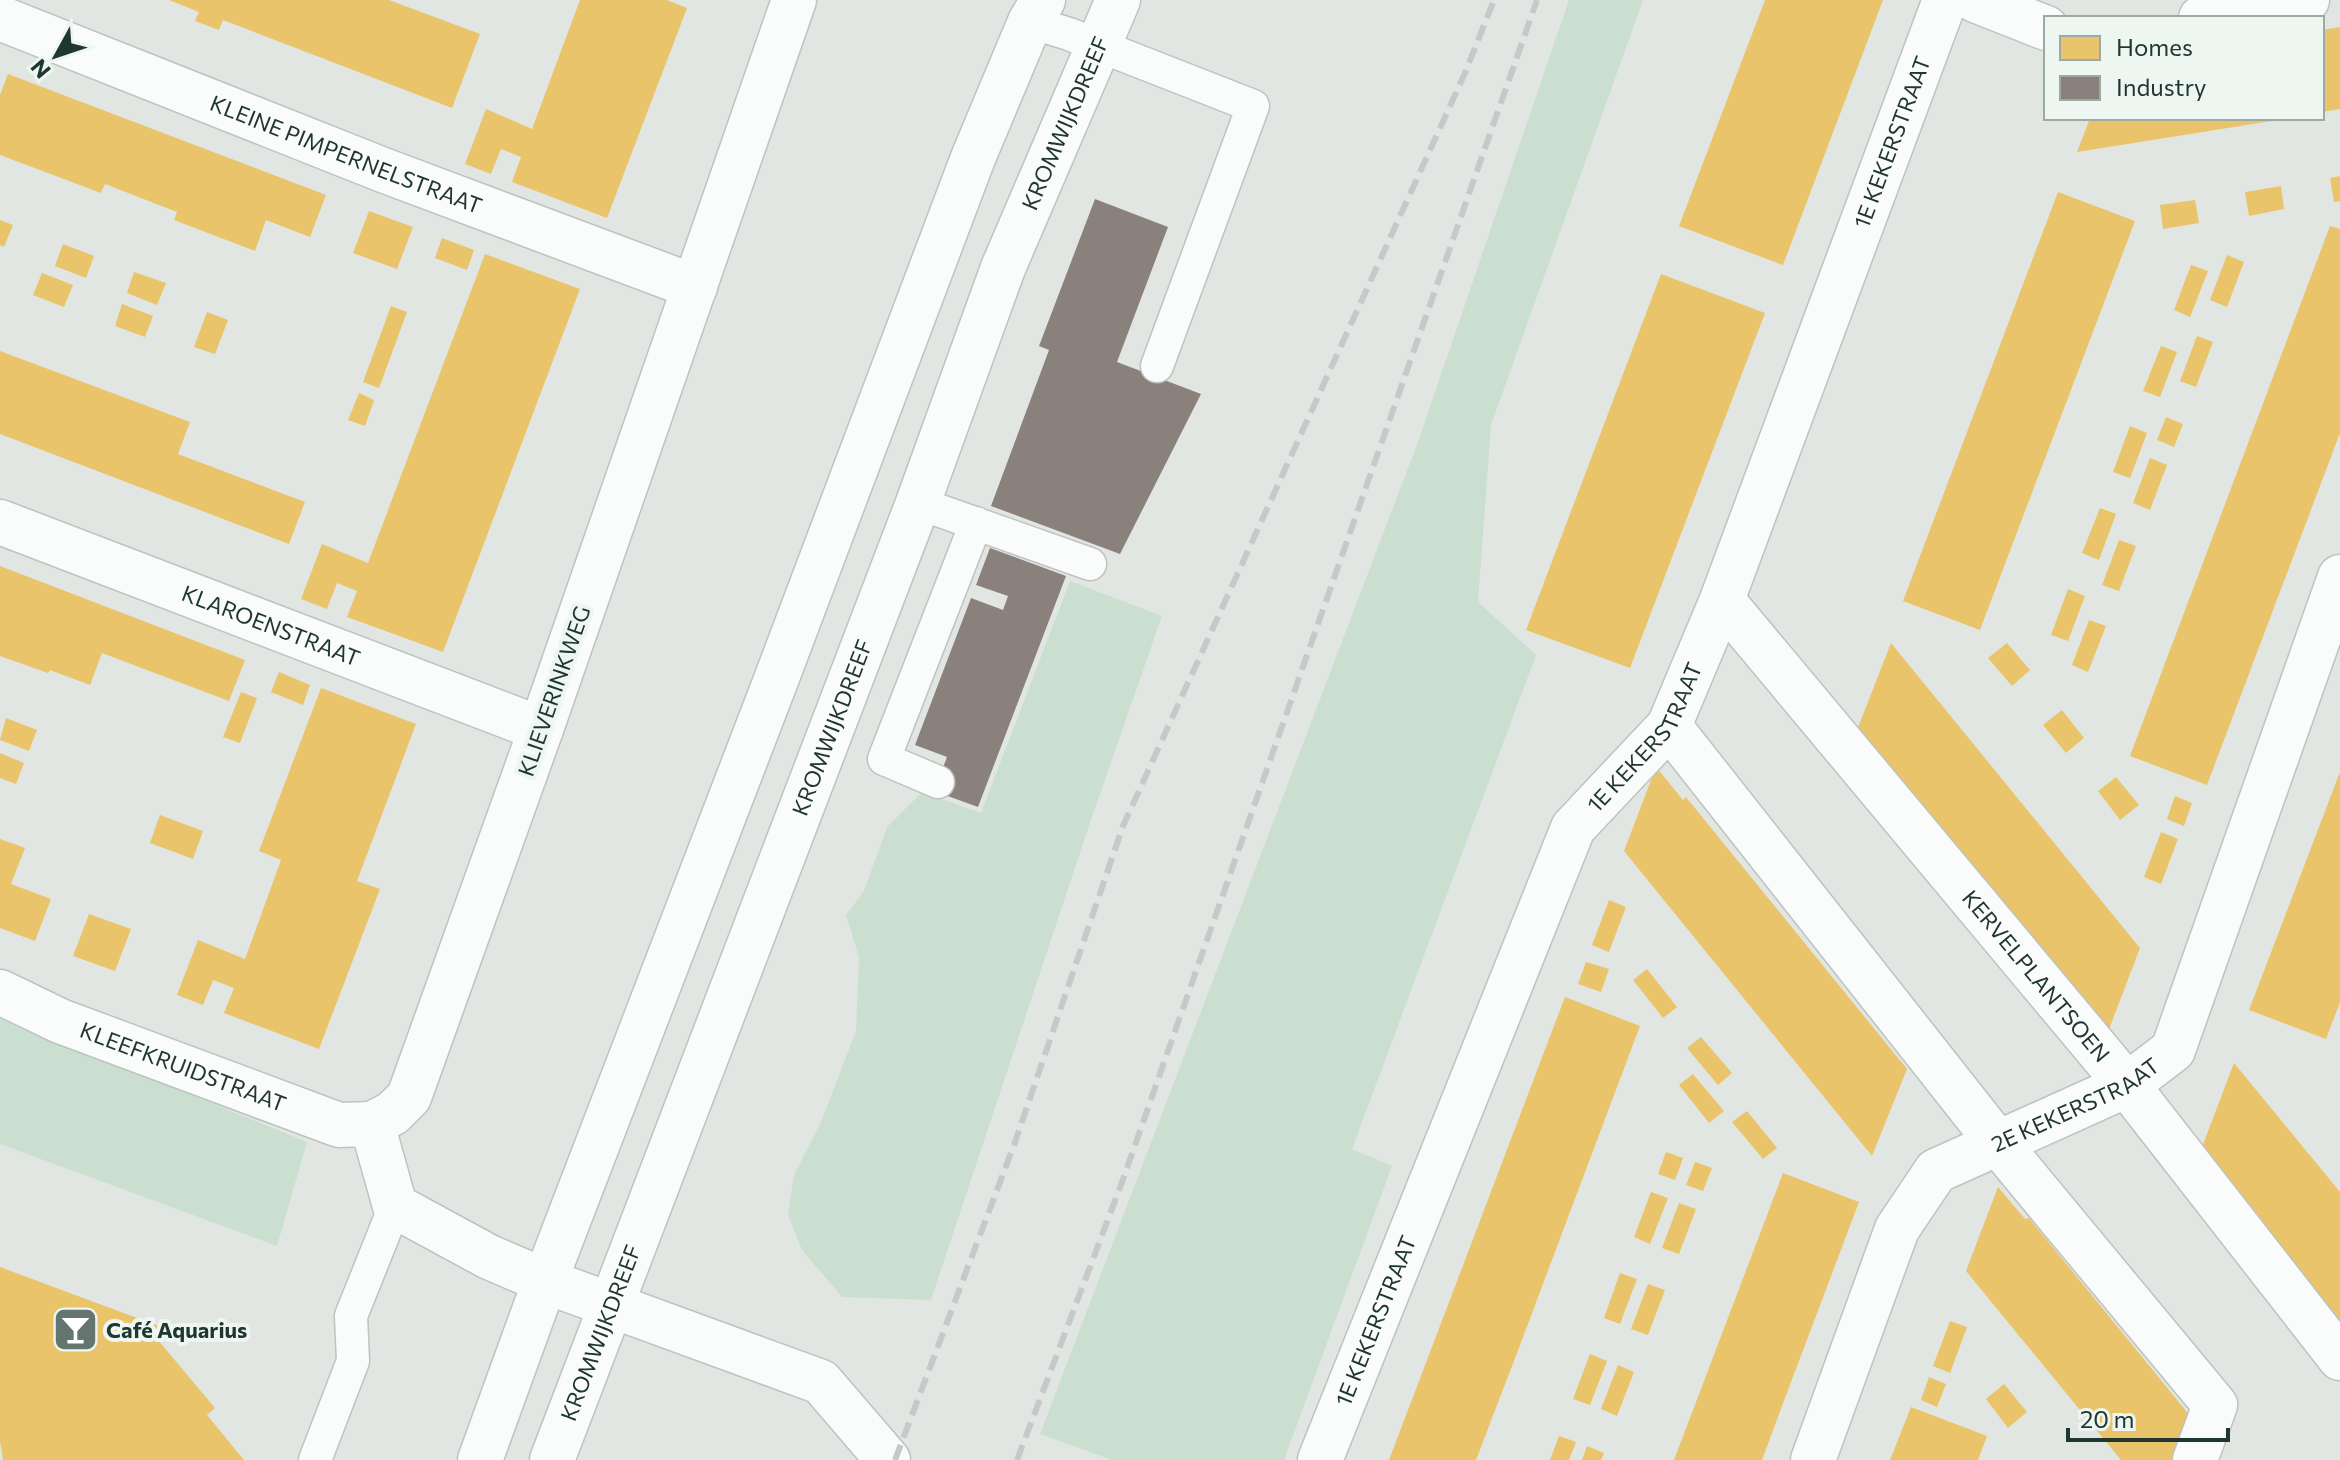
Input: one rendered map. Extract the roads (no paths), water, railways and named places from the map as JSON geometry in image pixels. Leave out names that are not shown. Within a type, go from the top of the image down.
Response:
[{"type":"street","name":"KLIEVERINKWEG","points":[[372,1124],[393,1113],[409,1097],[541,729],[794,0]]},
{"type":"street","name":"KROMWIJKDREEF","points":[[552,1460],[918,503],[1003,268],[1118,0]]},
{"type":"street","name":"1E KEKERSTRAAT","points":[[1320,1460],[1573,828],[1669,726],[1722,600],[1945,0]]},
{"type":"street","points":[[1975,0],[2044,27]]},
{"type":"street","points":[[2213,16],[2307,0]]},
{"type":"street","points":[[480,1460],[545,1281],[782,666],[962,186],[1037,11]]},
{"type":"street","name":"KLEINE PIMPERNELSTRAAT","points":[[0,18],[383,170],[695,287]]},
{"type":"street","name":"KLAROENSTRAAT","points":[[0,522],[541,729]]},
{"type":"street","name":"2E KEKERSTRAAT","points":[[1813,1460],[1897,1229],[1936,1171],[2127,1085],[2173,1050],[2340,577]]},
{"type":"street","name":"KERVELPLANTSOEN","points":[[1722,600],[2127,1085],[2340,1358]]},
{"type":"street","points":[[1669,726],[1997,1142],[2215,1405],[2195,1460]]},
{"type":"street","name":"KLEEFKRUIDSTRAAT","points":[[0,992],[60,1021],[339,1125],[372,1124]]},
{"type":"street","points":[[372,1124],[395,1206],[489,1257],[545,1281],[821,1382],[888,1460]]},
{"type":"lane","points":[[1037,11],[1069,34],[1098,47],[1253,106],[1157,366]]},
{"type":"lane","points":[[918,503],[1090,564]]},
{"type":"lane","points":[[938,782],[884,759],[976,523]]},
{"type":"lane","points":[[315,1460],[353,1361],[351,1316],[395,1206]]},
{"type":"railway","points":[[895,1460],[1014,1145],[1123,826],[1465,73],[1494,0]]},
{"type":"railway","points":[[1017,1460],[1121,1185],[1537,0]]},
{"type":"place","name":"Café Aquarius","points":[[75,1330]]}]
